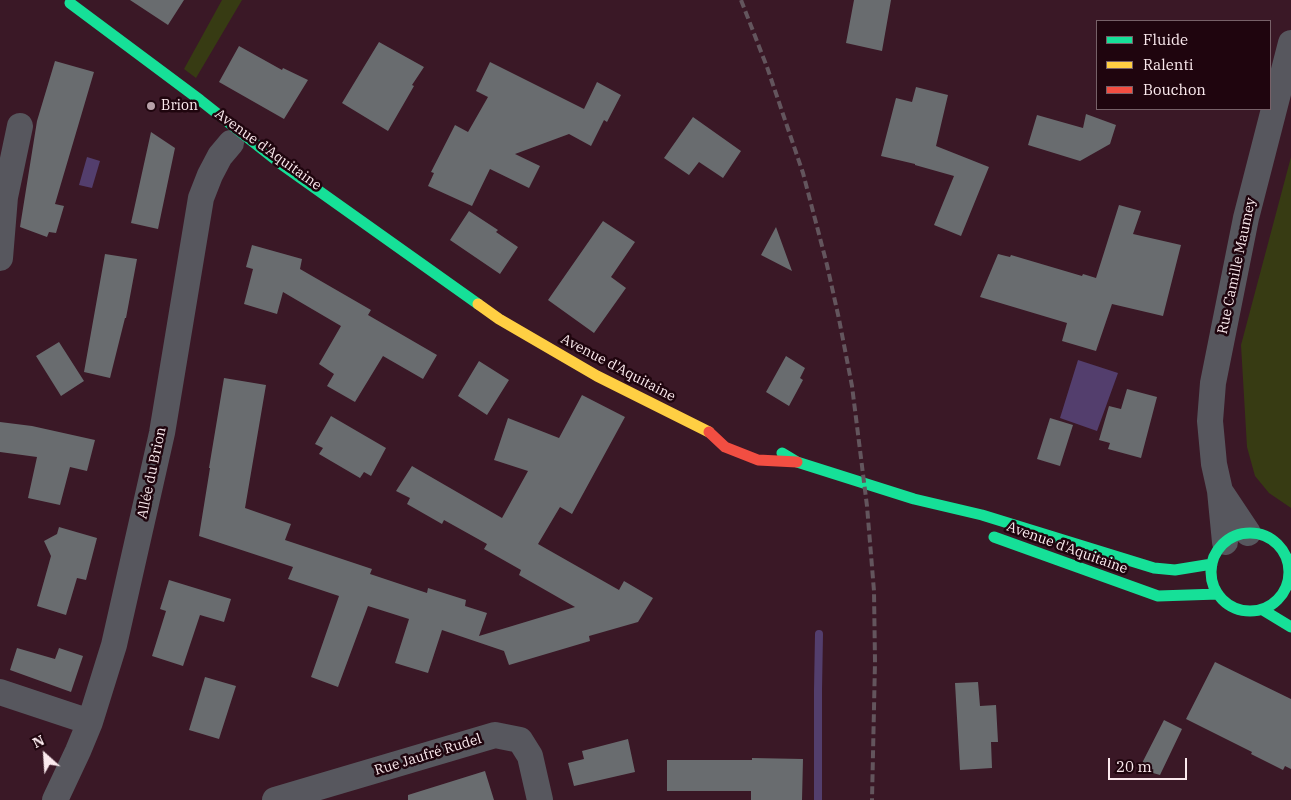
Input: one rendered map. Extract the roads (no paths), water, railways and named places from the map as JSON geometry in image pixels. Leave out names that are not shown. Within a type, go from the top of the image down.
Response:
[{"type":"street","name":"Avenue d'Aquitaine","points":[[69,2],[146,74]]},
{"type":"street","name":"Avenue d'Aquitaine","points":[[69,2],[200,100],[233,140],[281,164],[499,319],[597,376],[708,431],[725,447],[758,460],[797,462]]},
{"type":"street","name":"Rue Camille Maumey","points":[[1228,546],[1214,464],[1210,421],[1213,383],[1246,218],[1291,43]]},
{"type":"street","points":[[0,258],[3,197],[20,126]]},
{"type":"street","name":"Allée du Brion","points":[[55,800],[90,722],[114,644],[162,433],[201,198],[220,156],[233,140]]},
{"type":"street","name":"Avenue d'Aquitaine","points":[[350,227],[390,254],[442,278]]},
{"type":"street","name":"Avenue d'Aquitaine","points":[[708,431],[724,432]]},
{"type":"street","name":"Avenue d'Aquitaine","points":[[773,448],[797,462],[914,499],[982,515],[1154,568],[1175,570],[1228,546]]},
{"type":"street","name":"Avenue d'Aquitaine","points":[[914,499],[954,519]]},
{"type":"street","name":"Avenue d'Aquitaine","points":[[985,534],[1158,596],[1218,594]]},
{"type":"street","points":[[1261,534],[1282,548],[1288,560],[1290,573],[1289,587],[1273,604],[1263,610],[1251,612],[1239,610],[1229,605],[1218,594],[1211,576],[1228,546],[1261,534]]},
{"type":"street","points":[[1263,610],[1291,628]]},
{"type":"street","points":[[0,692],[90,722]]},
{"type":"street","name":"Rue Jaufré Rudel","points":[[275,800],[495,735],[520,740],[530,756],[540,800]]},
{"type":"waterway","points":[[818,800],[819,634]]},
{"type":"railway","points":[[741,0],[767,67],[803,173],[827,265],[852,386],[867,506],[874,591],[875,662],[872,800]]},
{"type":"place","name":"Brion","points":[[151,106]]}]
